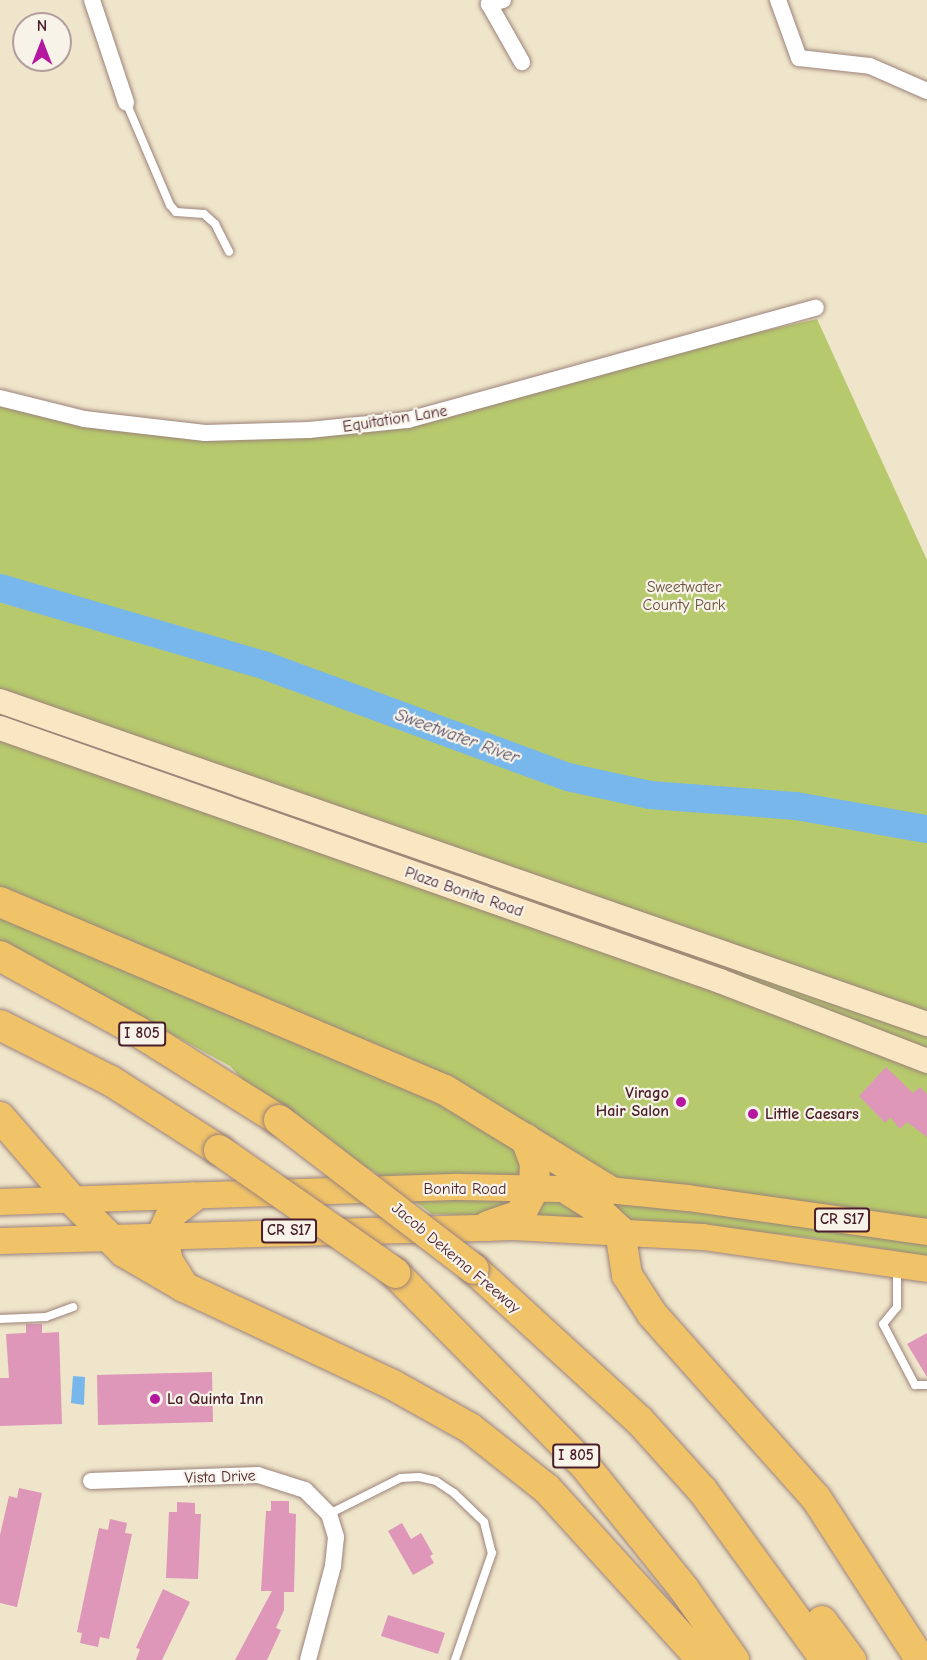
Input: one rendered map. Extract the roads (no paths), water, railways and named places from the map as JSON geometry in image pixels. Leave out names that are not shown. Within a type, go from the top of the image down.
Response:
[{"type":"highway","points":[[0,902],[445,1090],[608,1190]]},
{"type":"highway","name":"Jacob Dekema Freeway","points":[[0,956],[136,1030],[279,1120],[474,1269],[639,1420],[703,1491],[826,1660]]},
{"type":"highway","name":"I 805","points":[[0,1025],[111,1081],[219,1150],[395,1273],[586,1467],[684,1589],[734,1660]]},
{"type":"highway","points":[[0,1117],[71,1199],[106,1237],[124,1252],[184,1287],[393,1384],[470,1428],[547,1489],[702,1660]]},
{"type":"highway","points":[[488,1226],[520,1215],[534,1189],[535,1163],[526,1139]]},
{"type":"highway","points":[[570,1191],[591,1204],[620,1231],[627,1275],[652,1314],[816,1498],[921,1660]]},
{"type":"highway","points":[[184,1287],[168,1261],[162,1235],[172,1213],[194,1197]]},
{"type":"highway","points":[[703,1491],[741,1523],[851,1660]]},
{"type":"main road","name":"Plaza Bonita Road","points":[[0,701],[927,1024]]},
{"type":"main road","name":"Plaza Bonita Road","points":[[0,729],[720,981],[927,1060]]},
{"type":"main road","name":"Bonita Road","points":[[0,1202],[460,1187],[608,1190],[688,1197],[927,1232]]},
{"type":"main road","name":"CR S17","points":[[0,1241],[488,1226],[704,1237],[927,1269]]},
{"type":"street","points":[[92,0],[126,102]]},
{"type":"street","points":[[503,0],[489,4],[522,62]]},
{"type":"street","points":[[778,0],[799,58],[870,66],[927,91]]},
{"type":"street","name":"Equitation Lane","points":[[0,398],[84,419],[205,433],[309,430],[408,420],[816,308]]},
{"type":"street","name":"Vista Drive","points":[[91,1481],[258,1475],[305,1490],[329,1514]]},
{"type":"street","points":[[308,1660],[333,1566],[336,1538],[329,1514]]},
{"type":"lane","points":[[126,102],[170,205],[176,212],[204,214],[215,224],[230,252]]},
{"type":"lane","points":[[897,1264],[897,1307],[883,1324],[915,1385],[927,1385]]},
{"type":"lane","points":[[0,1319],[46,1317],[73,1307]]},
{"type":"lane","points":[[329,1514],[401,1478],[418,1477],[445,1487],[484,1522],[492,1553],[456,1660]]},
{"type":"water","points":[[73,1376],[85,1377],[84,1405],[71,1403]]},
{"type":"waterway","name":"Sweetwater River","points":[[0,588],[266,666],[568,777],[650,795],[796,806],[927,829]]},
{"type":"place","name":"Virago Hair Salon","points":[[681,1102]]},
{"type":"place","name":"Little Caesars","points":[[753,1114]]},
{"type":"place","name":"La Quinta Inn","points":[[155,1399]]},
{"type":"park label","name":"Sweetwater County Park","points":[[684,596]]}]
